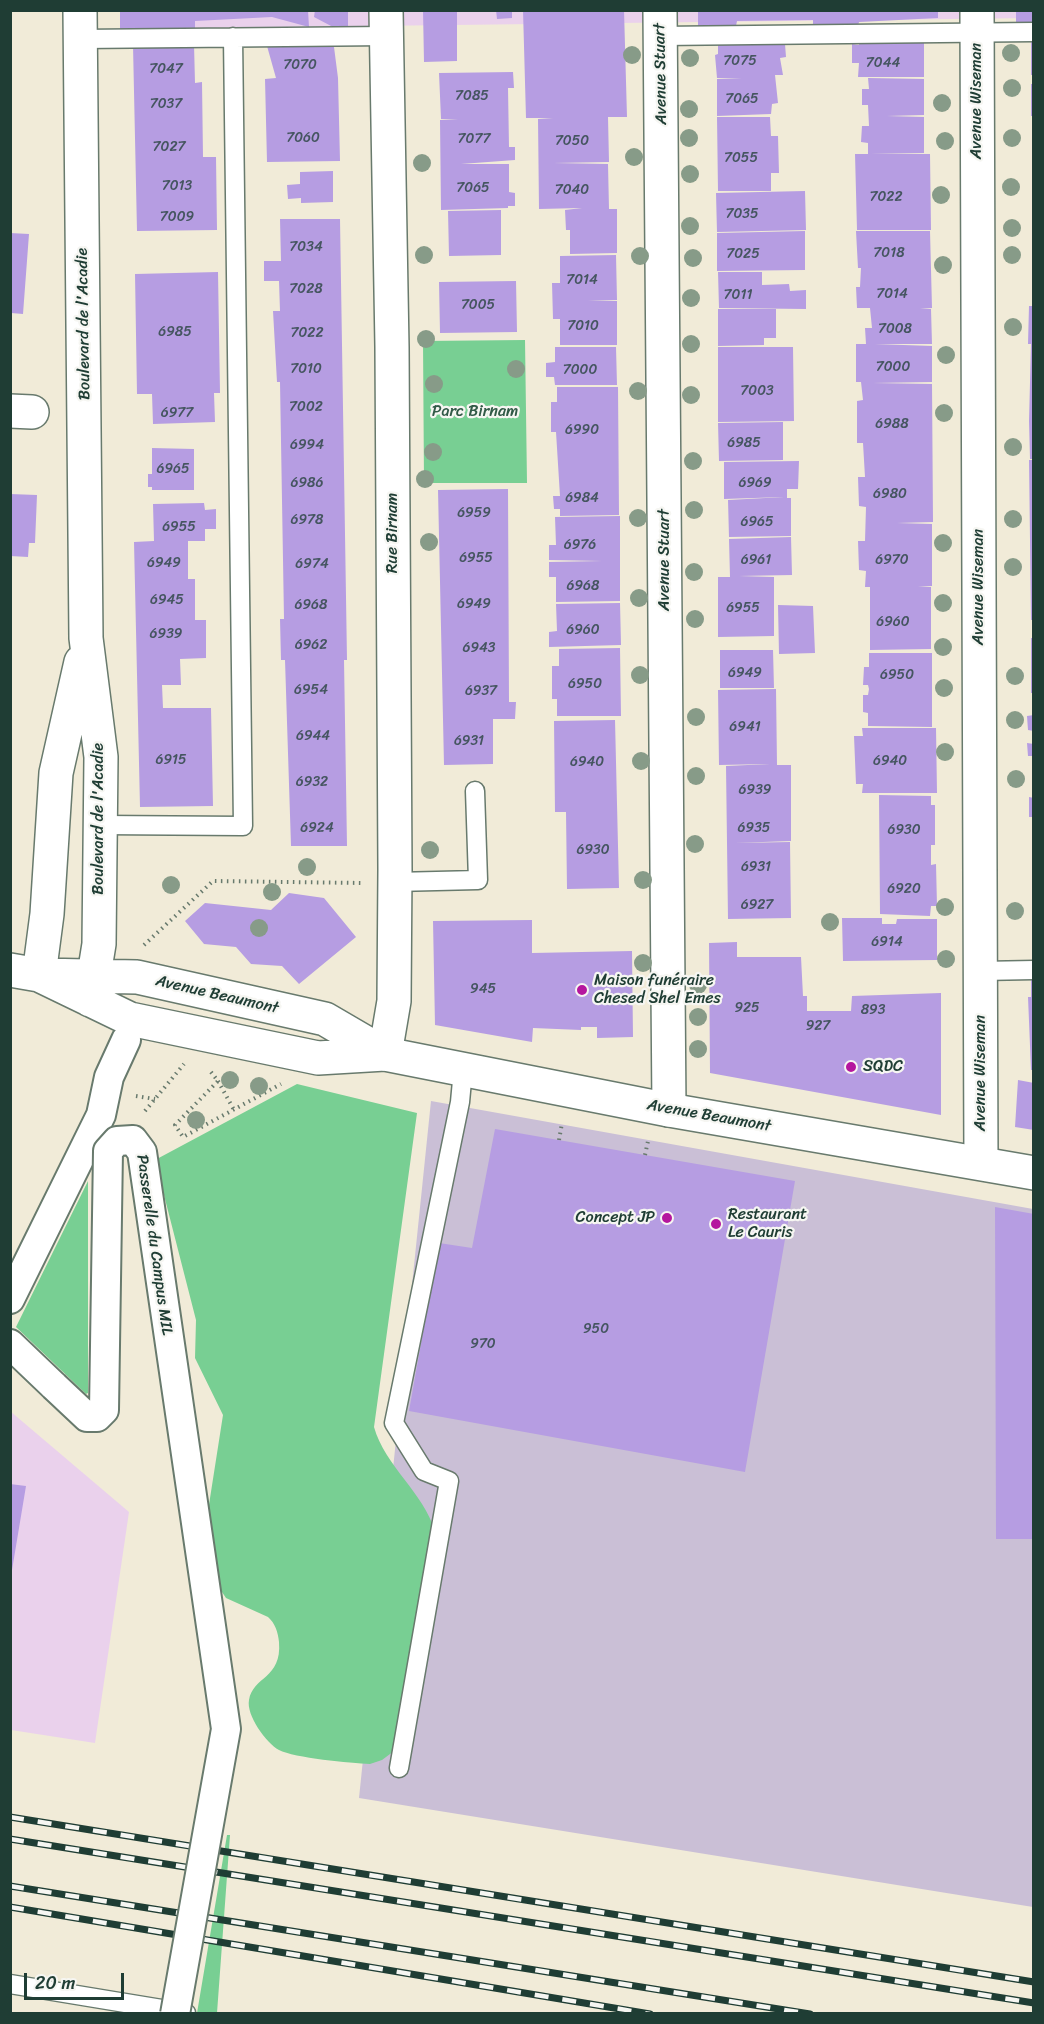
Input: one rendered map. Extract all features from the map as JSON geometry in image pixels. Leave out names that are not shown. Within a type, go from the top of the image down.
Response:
[{"type":"street","name":"Avenue Wiseman","points":[[977,21],[981,1163]]},
{"type":"street","name":"Rue Birnam","points":[[385,1054],[394,1001],[381,883],[387,23]]},
{"type":"street","name":"Avenue Stuart","points":[[660,23],[669,1110]]},
{"type":"street","name":"Boulevard de l'Acadie","points":[[81,25],[86,638],[101,757],[99,944],[92,988]]},
{"type":"street","name":"Boulevard de l'Acadie","points":[[25,972],[47,914],[56,773],[86,638]]},
{"type":"street","name":"Avenue Beaumont","points":[[25,972],[92,988],[130,1019],[318,1058],[385,1054],[669,1110],[1034,1173]]},
{"type":"street","points":[[10,1299],[101,1115],[109,1077],[126,1040]]},
{"type":"street","name":"Passerelle du Campus MIL","points":[[10,1344],[87,1417],[97,1417],[104,1410],[108,1151],[117,1141],[133,1140],[142,1152],[226,1729],[175,2013]]},
{"type":"lane","points":[[660,23],[977,21],[1034,32]]},
{"type":"lane","points":[[81,25],[233,37],[387,23]]},
{"type":"lane","points":[[101,825],[243,826],[233,37]]},
{"type":"lane","points":[[381,883],[478,880],[475,791]]},
{"type":"lane","points":[[981,971],[1034,970]]},
{"type":"lane","points":[[399,1768],[449,1481],[424,1471],[394,1423],[460,1102],[463,1070]]},
{"type":"lane","points":[[10,1984],[188,2013]]},
{"type":"path","points":[[138,951],[213,881],[381,883]]},
{"type":"path","points":[[142,1115],[184,1067],[186,1059]]},
{"type":"path","points":[[211,1072],[234,1110]]},
{"type":"path","points":[[218,1081],[175,1125],[183,1137],[283,1083]]},
{"type":"path","points":[[559,1140],[563,1120]]},
{"type":"path","points":[[645,1155],[649,1135]]},
{"type":"shaded area","points":[[1033,10],[1034,18],[120,29],[120,11]]},
{"type":"shaded area","points":[[431,1101],[1033,1209],[1033,1907],[359,1798]]},
{"type":"shaded area","points":[[10,1411],[129,1512],[95,1743],[11,1730]]},
{"type":"green space","name":"Parc Birnam","points":[[525,340],[527,483],[424,483],[423,341]]},
{"type":"green space","points":[[297,1084],[417,1113],[374,1427],[386,1454],[422,1504],[435,1531],[398,1748],[382,1760],[370,1764],[309,1758],[279,1750],[263,1735],[251,1713],[249,1700],[256,1686],[276,1663],[279,1654],[279,1638],[268,1617],[226,1598],[220,1589],[208,1511],[223,1415],[195,1358],[196,1320],[155,1160]]},
{"type":"green space","points":[[88,1181],[88,1393],[86,1394],[16,1327]]},
{"type":"green space","points":[[227,1835],[230,1835],[217,2013],[197,2013]]},
{"type":"building","points":[[120,10],[308,10],[309,27],[272,17],[195,21],[195,29],[120,29]]},
{"type":"building","points":[[315,10],[348,10],[348,26],[333,27],[314,17]]},
{"type":"building","points":[[423,10],[457,10],[457,61],[424,62]]},
{"type":"building","points":[[496,10],[512,10],[512,18],[497,19]]},
{"type":"building","points":[[523,10],[624,10],[627,117],[608,117],[609,162],[554,163],[608,164],[609,209],[617,209],[617,253],[570,254],[570,230],[566,230],[565,210],[582,208],[539,209],[538,119],[553,118],[526,118]]},
{"type":"building","points":[[698,10],[938,10],[938,18],[859,22],[858,26],[813,25],[813,20],[737,21],[736,26],[698,27]]},
{"type":"building","points":[[1016,10],[1034,10],[1034,24],[1016,24]]},
{"type":"building","points":[[1031,38],[1034,38],[1034,75],[1031,75]]},
{"type":"building","points":[[780,40],[779,44],[785,44],[786,57],[780,58],[783,75],[775,75],[778,103],[772,104],[771,114],[717,116],[717,79],[742,78],[717,78],[715,55],[718,54],[718,41]]},
{"type":"building","points":[[858,40],[924,41],[924,77],[858,77],[859,63],[852,63],[852,44],[859,45]]},
{"type":"building","points":[[194,44],[195,83],[202,82],[203,157],[216,157],[217,230],[137,231],[133,45]]},
{"type":"building","points":[[267,46],[334,47],[338,78],[340,161],[267,162],[265,79],[276,78]]},
{"type":"building","points":[[513,72],[514,88],[508,88],[509,147],[515,147],[515,160],[461,164],[509,164],[509,192],[515,193],[515,206],[441,210],[440,120],[458,119],[441,119],[439,73]]},
{"type":"building","points":[[868,78],[924,79],[924,115],[887,116],[924,117],[924,153],[871,154],[930,154],[931,230],[857,230],[855,154],[868,154],[868,143],[861,142],[862,126],[869,126],[868,105],[862,105],[862,89],[869,89]]},
{"type":"building","points":[[1031,84],[1034,84],[1034,116],[1031,116]]},
{"type":"building","points":[[717,117],[770,117],[771,136],[778,136],[779,173],[771,173],[771,191],[718,191]]},
{"type":"building","points":[[333,171],[333,202],[301,203],[301,198],[288,199],[287,185],[300,184],[300,172]]},
{"type":"building","points":[[805,191],[806,230],[717,232],[716,193]]},
{"type":"building","points":[[501,210],[501,255],[449,256],[448,211]]},
{"type":"building","points":[[280,219],[340,219],[347,660],[344,660],[347,846],[291,846],[285,660],[281,660],[280,619],[284,619],[280,382],[277,382],[273,311],[280,311],[279,281],[264,281],[264,261],[281,261]]},
{"type":"building","points":[[805,231],[805,270],[717,271],[717,233]]},
{"type":"building","points":[[856,231],[930,231],[932,308],[920,309],[931,309],[932,344],[875,344],[932,346],[932,382],[873,383],[932,384],[933,522],[897,523],[932,524],[932,586],[918,586],[931,587],[931,649],[870,650],[870,587],[865,587],[866,571],[859,570],[858,541],[865,541],[866,507],[859,506],[858,477],[865,477],[863,443],[857,443],[857,401],[863,400],[861,382],[856,382],[856,344],[866,344],[865,328],[872,328],[870,308],[857,308],[856,287],[860,287],[861,268],[858,268]]},
{"type":"building","points":[[10,233],[29,234],[23,314],[11,313]]},
{"type":"building","points":[[616,255],[617,300],[588,301],[617,301],[617,345],[560,345],[560,319],[553,319],[552,283],[560,283],[560,256]]},
{"type":"building","points":[[218,272],[220,393],[214,393],[215,422],[153,424],[152,394],[137,394],[135,274]]},
{"type":"building","points":[[718,272],[762,272],[762,285],[789,284],[790,291],[806,290],[806,309],[719,308]]},
{"type":"building","points":[[516,281],[517,332],[440,333],[439,282]]},
{"type":"building","points":[[1029,306],[1034,306],[1034,459],[1030,459]]},
{"type":"building","points":[[718,309],[776,309],[776,338],[764,338],[764,345],[718,346]]},
{"type":"building","points":[[555,347],[616,347],[617,385],[555,385],[554,377],[546,377],[546,363],[555,362]]},
{"type":"building","points":[[718,347],[793,347],[794,421],[718,422]]},
{"type":"building","points":[[557,387],[618,387],[619,515],[560,516],[560,509],[554,509],[553,496],[560,496],[556,432],[551,432],[551,402],[557,402]]},
{"type":"building","points":[[783,422],[783,460],[719,461],[718,423]]},
{"type":"building","points":[[152,448],[194,449],[194,490],[152,490],[152,487],[148,487],[148,474],[152,474]]},
{"type":"building","points":[[1029,460],[1034,460],[1034,620],[1031,620]]},
{"type":"building","points":[[799,461],[798,489],[787,489],[787,498],[791,498],[791,536],[729,537],[728,500],[784,497],[724,499],[724,462]]},
{"type":"building","points":[[508,489],[509,702],[516,702],[515,719],[493,719],[493,764],[444,765],[438,490]]},
{"type":"building","points":[[10,494],[37,495],[35,543],[29,543],[28,557],[10,556]]},
{"type":"building","points":[[204,503],[205,510],[216,509],[216,529],[205,529],[205,541],[188,541],[188,579],[195,579],[195,620],[206,620],[206,658],[180,659],[181,685],[162,685],[163,708],[211,708],[213,806],[140,807],[134,542],[154,541],[153,504]]},
{"type":"building","points":[[620,516],[620,601],[556,602],[556,577],[549,577],[549,562],[602,561],[549,560],[549,545],[556,545],[555,517]]},
{"type":"building","points":[[791,537],[792,575],[739,576],[774,577],[774,636],[718,637],[718,577],[730,577],[729,539]]},
{"type":"building","points":[[620,603],[621,645],[549,647],[549,632],[557,631],[556,604]]},
{"type":"building","points":[[778,605],[813,606],[815,653],[779,654]]},
{"type":"building","points":[[1031,638],[1034,638],[1034,693],[1031,693]]},
{"type":"building","points":[[620,648],[621,716],[557,716],[557,699],[552,699],[552,666],[559,666],[559,649]]},
{"type":"building","points":[[720,650],[773,650],[774,688],[720,688]]},
{"type":"building","points":[[869,653],[932,653],[932,727],[868,726],[868,713],[863,712],[863,695],[868,695],[869,689],[868,685],[863,685],[864,667],[869,667]]},
{"type":"building","points":[[776,689],[777,765],[791,765],[791,841],[735,843],[790,842],[791,918],[728,919],[726,766],[770,764],[719,765],[718,690]]},
{"type":"building","points":[[1034,715],[1034,731],[1028,730],[1027,716]]},
{"type":"building","points":[[615,720],[619,888],[567,889],[566,812],[555,812],[554,721]]},
{"type":"building","points":[[862,728],[936,728],[937,793],[862,793],[863,784],[856,784],[854,736],[863,736]]},
{"type":"building","points":[[1027,743],[1034,744],[1034,756],[1028,756]]},
{"type":"building","points":[[879,795],[931,796],[931,805],[935,805],[935,845],[931,845],[931,865],[936,864],[937,906],[931,906],[930,916],[880,914]]},
{"type":"building","points":[[1029,797],[1034,798],[1034,817],[1029,817]]},
{"type":"building","points":[[289,893],[324,898],[356,937],[299,984],[282,966],[251,964],[236,947],[204,944],[185,921],[205,903],[271,910]]},
{"type":"building","points":[[842,918],[882,918],[882,924],[896,924],[897,919],[937,919],[937,960],[843,961]]},
{"type":"building","points":[[532,920],[532,953],[632,951],[633,1037],[597,1038],[597,1027],[581,1027],[581,1030],[533,1028],[532,1042],[435,1025],[433,921]]},
{"type":"building","points":[[737,942],[737,957],[801,957],[803,996],[807,996],[807,1011],[851,1011],[852,996],[941,993],[941,1115],[710,1073],[709,943]]},
{"type":"building","points":[[1034,979],[1034,1070],[1031,1070],[1028,997],[1031,997],[1031,980]]},
{"type":"building","points":[[1018,1080],[1034,1083],[1034,1130],[1015,1127]]},
{"type":"building","points":[[495,1129],[795,1181],[745,1472],[409,1411],[439,1243],[472,1248]]},
{"type":"building","points":[[995,1207],[1034,1214],[1034,1539],[996,1539]]},
{"type":"building","points":[[10,1484],[26,1486],[12,1570],[10,1570]]},
{"type":"railway","points":[[10,1817],[1034,1982]]},
{"type":"railway","points":[[10,1839],[1034,2003]]},
{"type":"railway","points":[[10,1886],[810,2014]]},
{"type":"railway","points":[[10,1907],[650,2014]]},
{"type":"place","name":"Maison funéraire Chesed Shel Emes","points":[[582,990]]},
{"type":"place","name":"SQDC","points":[[851,1067]]},
{"type":"place","name":"Concept JP","points":[[667,1218]]},
{"type":"place","name":"Restaurant Le Cauris","points":[[716,1224]]}]
